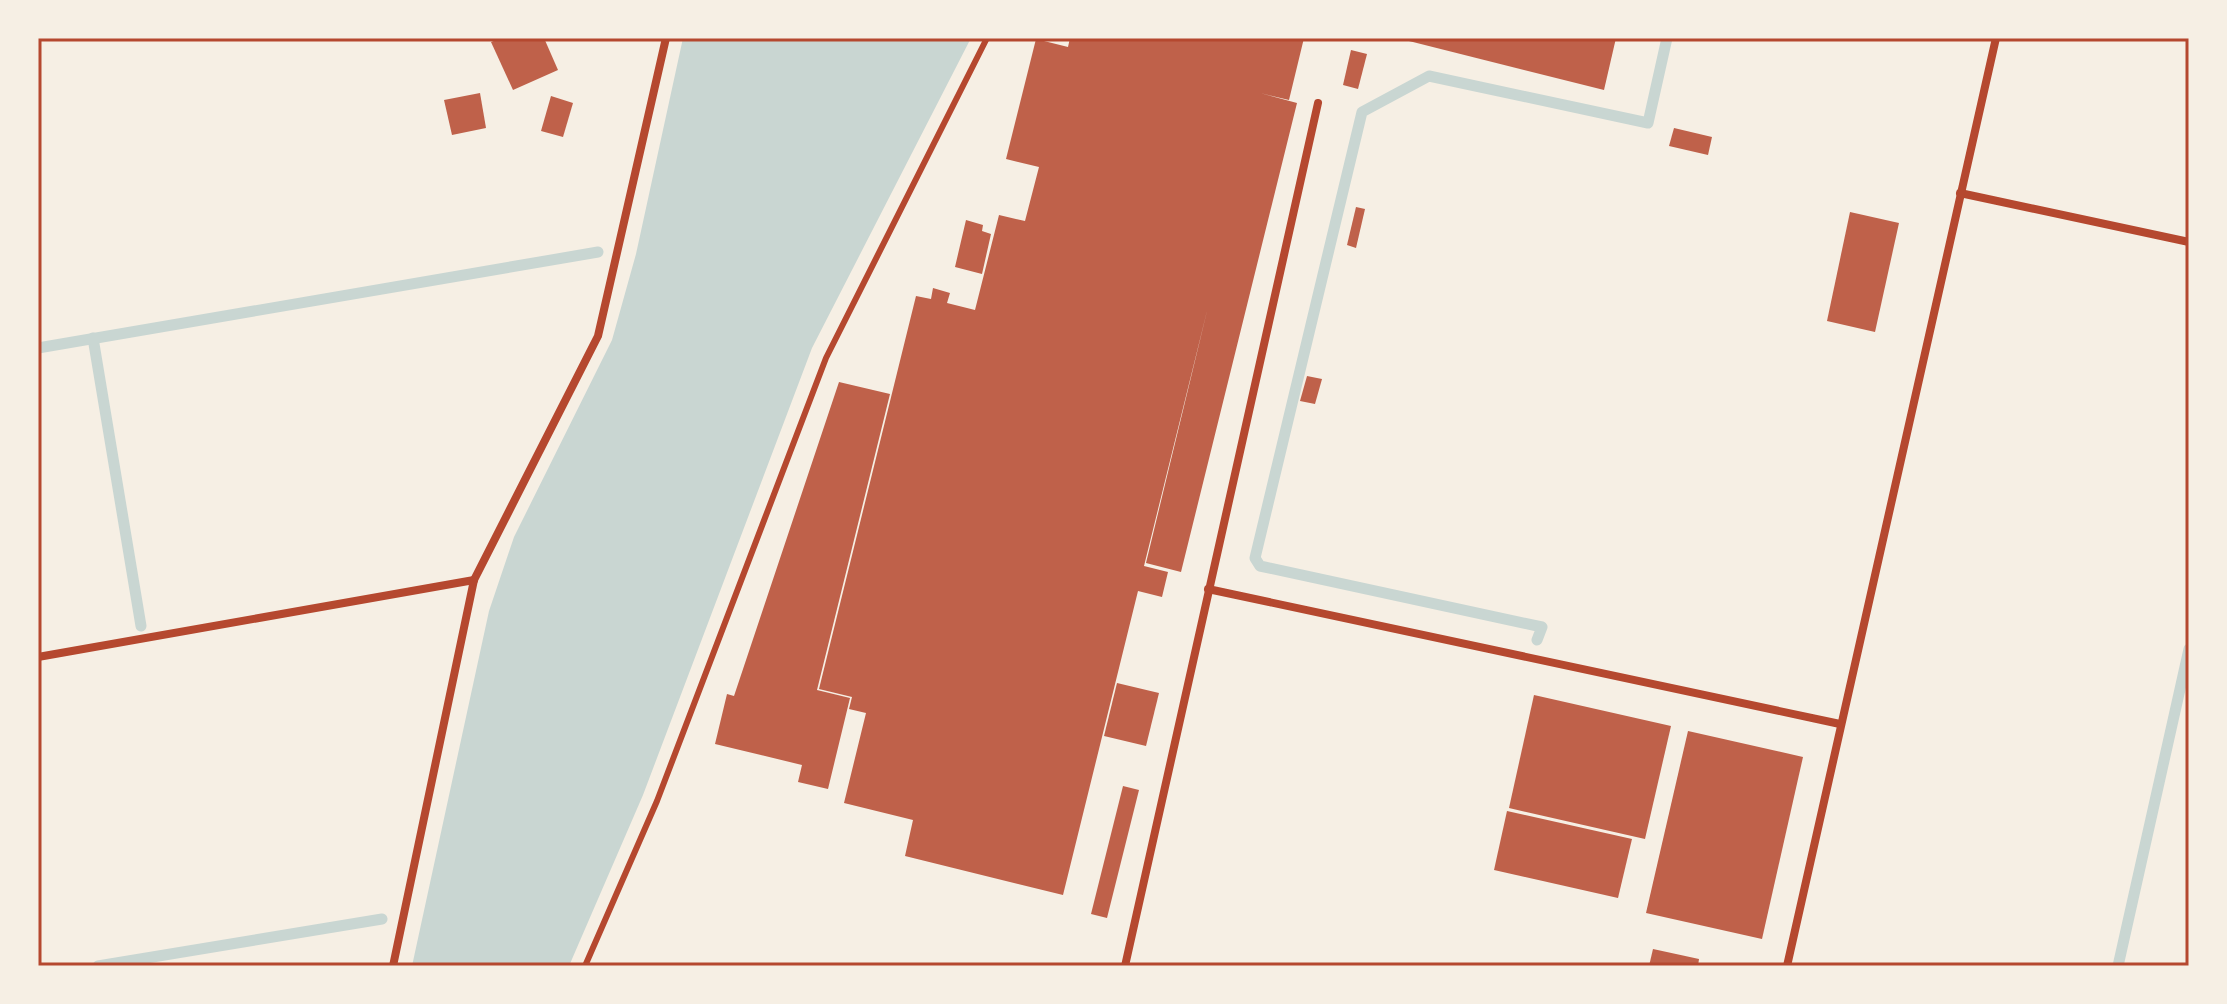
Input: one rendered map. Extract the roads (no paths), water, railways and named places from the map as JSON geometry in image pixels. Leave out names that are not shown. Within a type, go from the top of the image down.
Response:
[{"type":"street","points":[[393,966],[474,580],[598,336],[666,38]]},
{"type":"street","points":[[1787,966],[1996,38]]},
{"type":"street","points":[[1125,966],[1318,103]]},
{"type":"street","points":[[1960,193],[2189,242]]},
{"type":"street","points":[[38,657],[474,580]]},
{"type":"street","points":[[1208,589],[1840,724]]},
{"type":"lane","points":[[585,966],[657,801],[826,358],[987,38]]},
{"type":"waterway","points":[[1537,640],[1542,627],[1260,566],[1255,558],[1362,112],[1429,76],[1648,123],[1667,38]]},
{"type":"waterway","points":[[38,348],[598,252]]},
{"type":"waterway","points":[[93,338],[141,626]]},
{"type":"waterway","points":[[2118,966],[2189,649]]},
{"type":"waterway","points":[[98,966],[382,919]]}]
